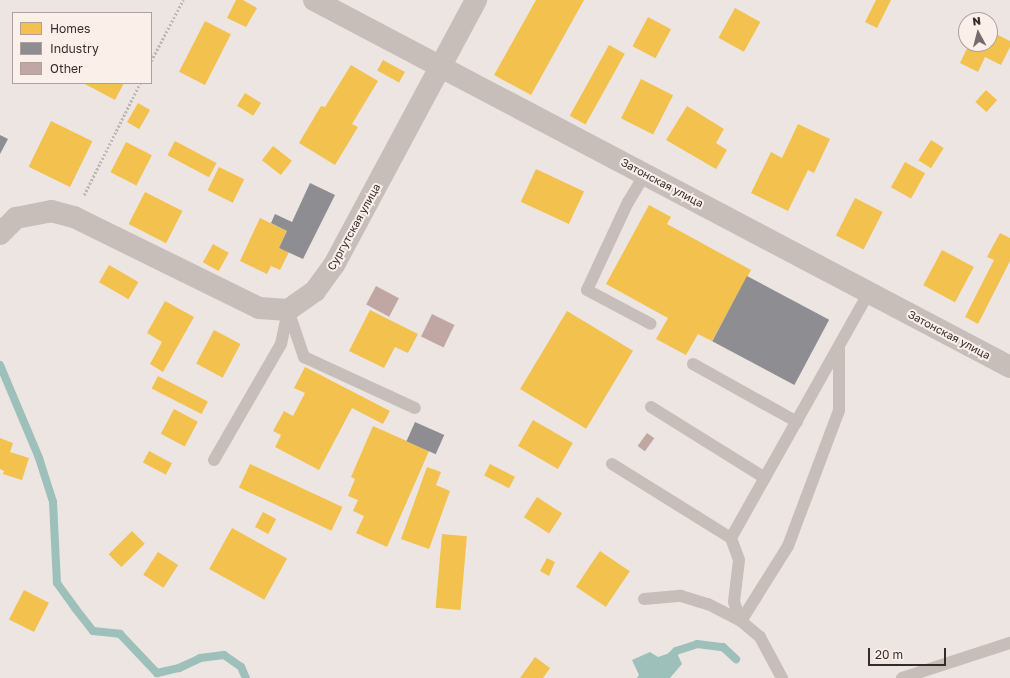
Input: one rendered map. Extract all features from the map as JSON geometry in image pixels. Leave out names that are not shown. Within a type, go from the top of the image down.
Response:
[{"type":"street","name":"Сургутская улица","points":[[288,310],[315,291],[334,265],[476,0]]},
{"type":"street","name":"Затонская улица","points":[[328,3],[441,66],[1010,367]]},
{"type":"street","points":[[0,234],[16,218],[50,210],[74,217],[259,308],[288,310]]},
{"type":"lane","points":[[645,174],[628,202],[587,290],[651,324]]},
{"type":"lane","points":[[731,538],[869,292]]},
{"type":"lane","points":[[288,310],[304,357],[415,408]]},
{"type":"lane","points":[[214,460],[281,344],[288,310]]},
{"type":"lane","points":[[741,621],[788,546],[838,410],[838,348]]},
{"type":"lane","points":[[693,364],[797,422]]},
{"type":"lane","points":[[651,407],[765,478]]},
{"type":"lane","points":[[612,464],[731,538],[739,560],[734,602],[741,621]]},
{"type":"lane","points":[[644,599],[681,596],[708,604],[741,621],[760,637],[782,678]]},
{"type":"lane","points":[[902,678],[1010,643]]},
{"type":"path","points":[[152,59],[183,0]]},
{"type":"path","points":[[74,217],[140,84]]},
{"type":"water","points":[[676,651],[682,664],[670,678],[637,678],[639,675],[632,660],[650,652],[658,657]]},
{"type":"building: Homes","points":[[236,0],[243,0],[257,8],[246,27],[227,18]]},
{"type":"building: Homes","points":[[536,0],[584,0],[531,95],[494,75]]},
{"type":"building: Homes","points":[[876,0],[891,0],[877,28],[865,22]]},
{"type":"building: Homes","points":[[735,8],[760,22],[744,52],[719,38]]},
{"type":"building: Homes","points":[[648,17],[671,29],[655,58],[633,46]]},
{"type":"building: Homes","points":[[205,21],[231,34],[205,85],[179,72]]},
{"type":"building: Homes","points":[[998,35],[1010,41],[1010,47],[1001,65],[985,57],[978,72],[960,63],[965,52],[998,52]]},
{"type":"building: Homes","points":[[609,45],[625,54],[585,125],[570,116]]},
{"type":"building: Homes","points":[[383,60],[405,72],[399,83],[377,70]]},
{"type":"building: Homes","points":[[351,65],[378,81],[352,124],[358,127],[335,165],[299,143],[321,106],[325,107]]},
{"type":"building: Homes","points":[[641,79],[673,95],[653,135],[621,118]]},
{"type":"building: Homes","points":[[85,84],[123,84],[115,100]]},
{"type":"building: Homes","points":[[986,90],[997,100],[986,112],[975,102]]},
{"type":"building: Homes","points":[[245,93],[261,103],[253,116],[237,106]]},
{"type":"building: Homes","points":[[138,103],[150,110],[139,129],[127,122]]},
{"type":"building: Homes","points":[[687,106],[724,129],[716,143],[727,150],[716,169],[666,140]]},
{"type":"building: Homes","points":[[51,121],[92,141],[70,187],[29,167]]},
{"type":"building: Homes","points":[[798,124],[830,139],[814,173],[808,170],[788,211],[751,193],[771,152],[782,158]]},
{"type":"building: Homes","points":[[931,140],[944,148],[931,168],[918,160]]},
{"type":"building: Homes","points":[[175,141],[216,163],[209,177],[167,155]]},
{"type":"building: Homes","points":[[126,142],[152,155],[136,185],[111,172]]},
{"type":"building: Homes","points":[[273,146],[292,161],[281,175],[262,160]]},
{"type":"building: Homes","points":[[905,162],[925,173],[911,199],[891,187]]},
{"type":"building: Homes","points":[[219,167],[244,179],[233,203],[208,190]]},
{"type":"building: Homes","points":[[536,169],[584,191],[569,224],[521,202]]},
{"type":"building: Homes","points":[[145,192],[182,211],[166,243],[129,224]]},
{"type":"building: Homes","points":[[855,198],[883,212],[864,249],[836,235]]},
{"type":"building: Homes","points":[[649,205],[671,217],[667,224],[751,270],[712,341],[698,334],[686,355],[656,339],[668,318],[606,284]]},
{"type":"building: Homes","points":[[260,218],[287,231],[279,248],[289,252],[280,270],[271,266],[267,274],[240,261]]},
{"type":"building: Homes","points":[[1000,233],[1010,238],[1010,261],[978,324],[965,317],[994,260],[987,257]]},
{"type":"building: Homes","points":[[213,244],[229,253],[219,271],[203,262]]},
{"type":"building: Homes","points":[[942,250],[974,267],[955,302],[923,285]]},
{"type":"building: Homes","points":[[109,265],[138,282],[128,299],[99,282]]},
{"type":"building: Homes","points":[[165,301],[194,317],[163,372],[150,364],[162,342],[147,333]]},
{"type":"building: Homes","points":[[370,310],[418,334],[408,353],[395,347],[384,368],[349,351]]},
{"type":"building: Homes","points":[[567,311],[633,351],[586,429],[520,389]]},
{"type":"building: Homes","points":[[214,330],[240,344],[223,378],[196,364]]},
{"type":"building: Homes","points":[[305,367],[390,411],[383,424],[352,408],[319,470],[275,447],[281,435],[273,431],[284,411],[293,416],[305,393],[294,388]]},
{"type":"building: Homes","points":[[158,376],[208,401],[202,414],[152,388]]},
{"type":"building: Homes","points":[[174,409],[198,422],[185,446],[161,434]]},
{"type":"building: Homes","points":[[533,420],[573,443],[558,469],[518,446]]},
{"type":"building: Homes","points":[[373,426],[429,451],[387,547],[356,533],[364,516],[353,511],[358,500],[348,496],[355,479],[351,477]]},
{"type":"building: Homes","points":[[0,438],[13,443],[10,452],[29,458],[22,480],[3,474],[4,471],[0,469]]},
{"type":"building: Homes","points":[[149,451],[172,463],[166,475],[143,462]]},
{"type":"building: Homes","points":[[250,464],[342,507],[331,531],[239,488]]},
{"type":"building: Homes","points":[[490,464],[515,477],[509,488],[484,476]]},
{"type":"building: Homes","points":[[427,467],[441,472],[436,485],[450,491],[429,549],[401,539]]},
{"type":"building: Homes","points":[[537,497],[562,513],[549,533],[524,517]]},
{"type":"building: Homes","points":[[263,512],[276,519],[268,534],[255,527]]},
{"type":"building: Homes","points":[[232,528],[287,559],[264,600],[209,569]]},
{"type":"building: Homes","points":[[132,531],[145,544],[121,567],[109,554]]},
{"type":"building: Homes","points":[[442,534],[467,536],[460,610],[436,608]]},
{"type":"building: Homes","points":[[600,551],[630,571],[606,607],[576,587]]},
{"type":"building: Homes","points":[[158,552],[178,565],[163,588],[143,575]]},
{"type":"building: Homes","points":[[547,558],[555,562],[549,576],[540,571]]},
{"type":"building: Homes","points":[[24,590],[49,603],[34,632],[9,619]]},
{"type":"building: Homes","points":[[535,657],[550,668],[543,678],[520,678]]},
{"type":"building: Industry","points":[[0,135],[8,139],[0,154]]},
{"type":"building: Industry","points":[[310,183],[335,195],[303,259],[279,248],[287,231],[271,223],[275,214],[292,222]]},
{"type":"building: Industry","points":[[747,276],[829,320],[794,385],[712,341]]},
{"type":"building: Industry","points":[[415,422],[444,435],[436,454],[406,441]]},
{"type":"building: Other","points":[[376,286],[399,298],[389,317],[366,305]]},
{"type":"building: Other","points":[[432,314],[454,325],[444,347],[421,336]]},
{"type":"building: Other","points":[[647,433],[654,438],[645,451],[638,446]]},
{"type":"waterway","points":[[0,365],[39,458],[53,502],[57,583],[93,631],[120,634],[157,673],[179,668],[200,658],[224,655],[241,667],[246,678]]},
{"type":"waterway","points":[[668,659],[676,651],[697,644],[723,647],[736,659]]}]
